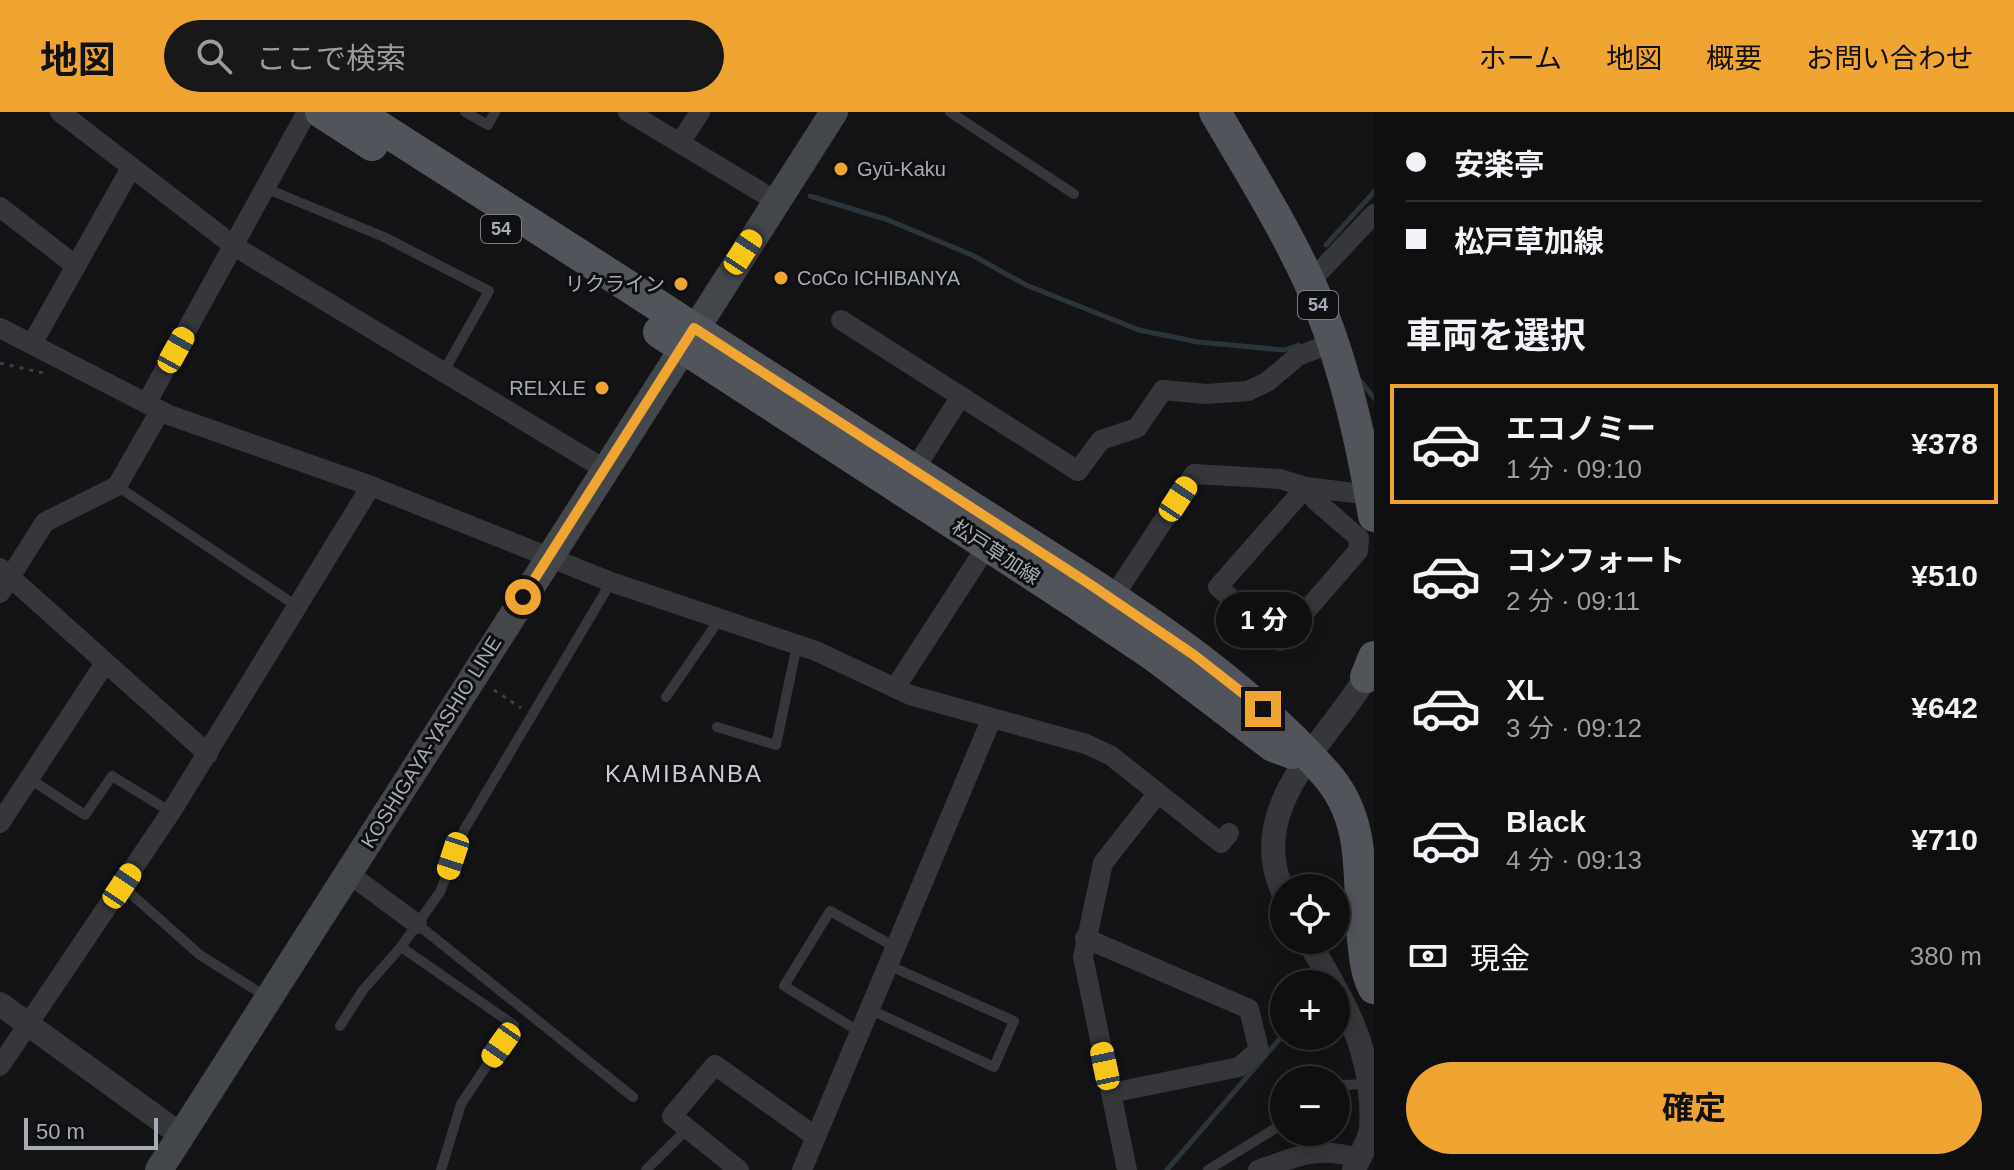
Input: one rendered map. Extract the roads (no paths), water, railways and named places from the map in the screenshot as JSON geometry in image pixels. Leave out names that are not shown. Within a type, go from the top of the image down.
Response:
[{"type":"main road","name":"54","points":[[321,112],[688,337]]},
{"type":"main road","name":"54","points":[[356,112],[688,337]]},
{"type":"main road","name":"KOSHIGAYA-YASHIO LINE","points":[[159,1170],[834,112]]},
{"type":"main road","name":"54","points":[[1215,112],[1269,203],[1310,282],[1332,343],[1372,506]]},
{"type":"main road","name":"松戸草加線","points":[[688,337],[914,470],[1112,599],[1240,689],[1287,729],[1307,758],[1325,773],[1354,822],[1360,846],[1365,960],[1374,988]]},
{"type":"main road","name":"松戸草加線","points":[[688,337],[987,546],[1156,657],[1273,746],[1307,758]]},
{"type":"street","points":[[60,112],[234,246],[606,470]]},
{"type":"street","points":[[208,754],[4,580],[45,522],[117,486],[234,246],[307,112]]},
{"type":"street","points":[[628,112],[776,201]]},
{"type":"street","points":[[680,143],[700,112]]},
{"type":"street","points":[[32,344],[131,168]]},
{"type":"street","points":[[0,207],[76,266]]},
{"type":"street","points":[[1310,282],[1374,214]]},
{"type":"street","points":[[841,320],[1078,471],[1101,440],[1137,428],[1163,390],[1206,394],[1248,391],[1267,382],[1298,356],[1332,343]]},
{"type":"street","points":[[0,328],[154,406],[371,486],[611,582],[797,645],[895,688],[991,720],[1086,744],[1110,755],[1221,843],[1229,833]]},
{"type":"street","points":[[914,470],[961,396]]},
{"type":"street","points":[[1112,599],[1194,474],[1280,479],[1372,506]]},
{"type":"street","points":[[0,1066],[171,812],[371,486]]},
{"type":"street","points":[[1306,487],[1316,501],[1359,538],[1358,551],[1280,641],[1218,587],[1306,487]]},
{"type":"street","points":[[895,688],[987,546]]},
{"type":"street","points":[[0,823],[105,663]]},
{"type":"street","points":[[1279,874],[1274,851],[1276,819],[1286,790],[1371,672]]},
{"type":"street","points":[[802,1170],[991,720]]},
{"type":"street","points":[[1127,1170],[1083,957],[1103,863],[1158,793]]},
{"type":"street","points":[[348,873],[417,924]]},
{"type":"street","points":[[1085,938],[1249,1009],[1259,1050],[1239,1067],[1111,1093]]},
{"type":"street","points":[[0,1004],[181,1135]]},
{"type":"street","points":[[1258,1170],[1314,1151],[1332,1151],[1356,1164],[1371,1130],[1371,1084],[1359,1033],[1350,1016]]},
{"type":"street","points":[[739,1170],[672,1116],[715,1065],[816,1137]]},
{"type":"lane","points":[[465,112],[488,125],[495,112]]},
{"type":"lane","points":[[950,112],[1074,194]]},
{"type":"lane","points":[[265,188],[384,237],[489,291],[443,373]]},
{"type":"lane","points":[[117,486],[298,607]]},
{"type":"lane","points":[[340,1026],[363,990],[401,947],[440,892],[464,830],[611,582]]},
{"type":"lane","points":[[666,697],[719,620]]},
{"type":"lane","points":[[717,727],[776,745],[797,645]]},
{"type":"lane","points":[[30,779],[85,815],[112,776],[171,812]]},
{"type":"lane","points":[[122,886],[200,955],[268,998]]},
{"type":"lane","points":[[860,1032],[784,986],[830,911],[893,957],[1014,1021],[994,1067],[871,1010]]},
{"type":"lane","points":[[417,924],[633,1097]]},
{"type":"lane","points":[[401,947],[514,1025],[461,1104],[441,1170]]},
{"type":"lane","points":[[1350,1085],[1371,1084]]},
{"type":"lane","points":[[646,1170],[687,1129]]},
{"type":"lane","points":[[1208,1170],[1270,1132]]},
{"type":"waterway","points":[[1326,245],[1374,192]]},
{"type":"waterway","points":[[810,196],[888,220],[972,255],[1026,285],[1139,330],[1198,342],[1284,350],[1299,345]]},
{"type":"waterway","points":[[1358,378],[1374,398]]},
{"type":"waterway","points":[[1167,1170],[1270,1050]]},
{"type":"place","name":"Gyū-Kaku","points":[[841,169]]},
{"type":"place","name":"CoCo ICHIBANYA","points":[[781,278]]},
{"type":"place","name":"リクライン","points":[[681,284]]},
{"type":"place","name":"RELXLE","points":[[602,388]]},
{"type":"district","name":"KAMIBANBA","points":[[684,774]]}]
